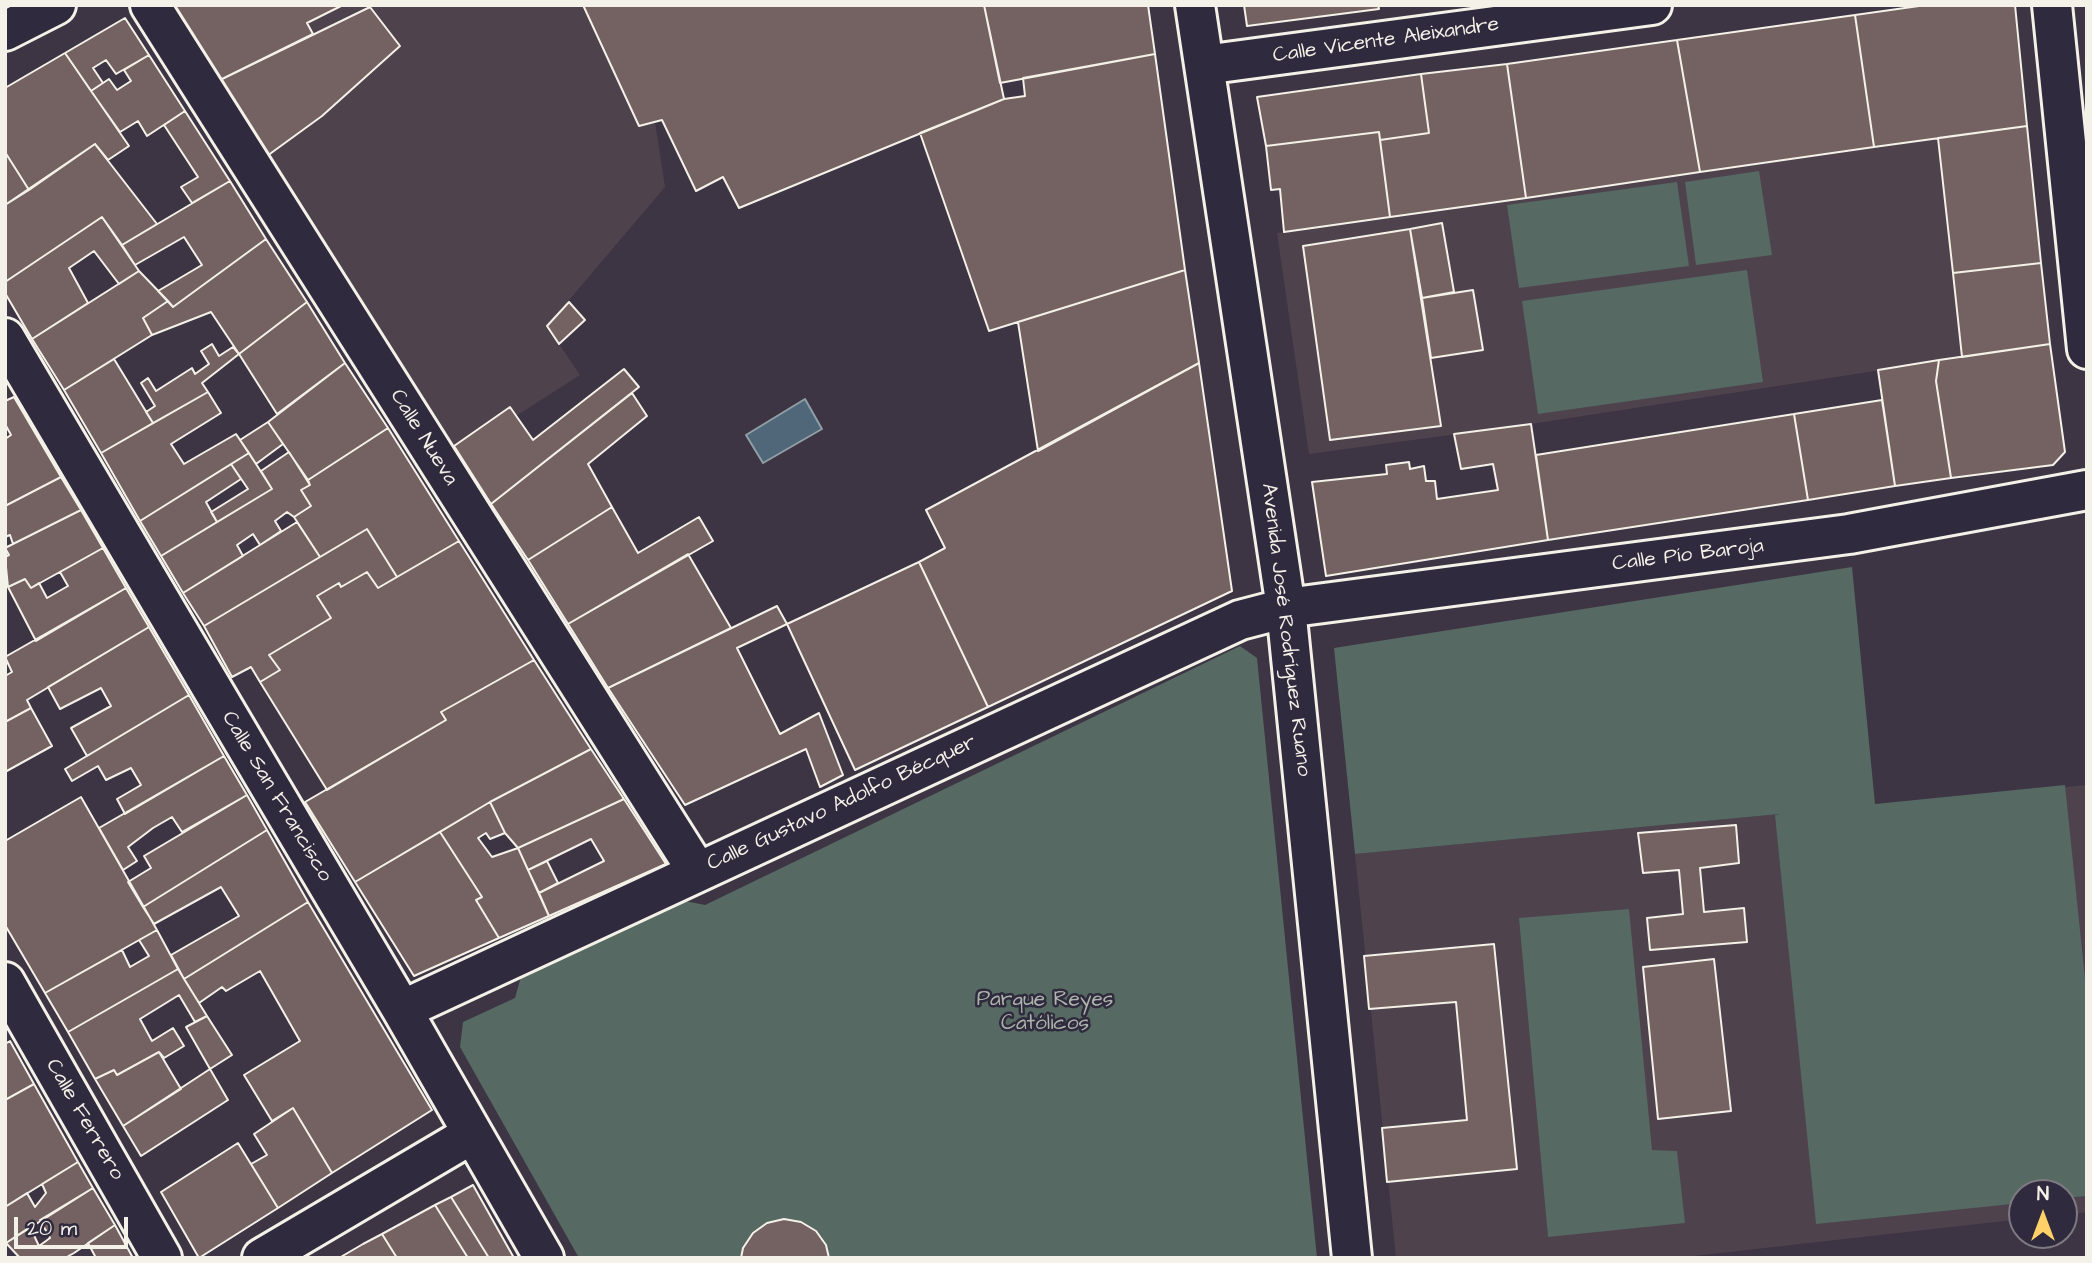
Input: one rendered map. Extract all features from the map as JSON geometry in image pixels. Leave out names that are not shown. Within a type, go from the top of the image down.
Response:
[{"type":"street","points":[[5,30],[56,5]]},
{"type":"street","name":"Calle Nueva","points":[[150,5],[697,871]]},
{"type":"street","name":"Avenida José Rodríguez Ruano","points":[[1195,5],[1286,608],[1352,1258]]},
{"type":"street","name":"Calle Vicente Aleixandre","points":[[1204,65],[1652,5]]},
{"type":"street","points":[[2052,5],[2087,349]]},
{"type":"street","name":"Calle San Francisco","points":[[5,338],[15,375],[402,1010],[544,1258]]},
{"type":"street","name":"Calle Pío Baroja","points":[[1286,608],[1849,534],[2087,490]]},
{"type":"street","name":"Calle Gustavo Adolfo Bécquer","points":[[402,1010],[1240,620],[1286,608]]},
{"type":"street","name":"Calle Ferrero","points":[[5,982],[162,1258]]},
{"type":"street","points":[[262,1258],[472,1134]]},
{"type":"shaded area","points":[[170,5],[583,5],[639,125],[655,122],[665,187],[547,326],[580,375],[516,416],[510,408],[454,446],[267,156],[400,46],[369,7],[218,81]]},
{"type":"shaded area","points":[[2027,126],[2050,344],[1531,424],[1309,454],[1277,233]]},
{"type":"shaded area","points":[[2087,785],[2087,1212],[2078,1213],[2078,1179],[2008,1179],[2008,1221],[1676,1258],[1396,1258],[1355,854]]},
{"type":"green space","points":[[1759,171],[1772,255],[1696,265],[1685,182]]},
{"type":"green space","points":[[1677,182],[1689,266],[1519,288],[1507,205]]},
{"type":"green space","points":[[1747,270],[1763,382],[1538,414],[1522,301]]},
{"type":"green space","points":[[1852,567],[1875,804],[2065,785],[2087,998],[2087,1196],[2078,1197],[2078,1179],[2008,1179],[2008,1204],[1816,1224],[1775,815],[1780,814],[1355,854],[1334,648]]},
{"type":"green space","name":"Parque Reyes Católicos","points":[[1240,646],[1257,658],[1317,1258],[579,1258],[460,1047],[463,1022],[515,998],[522,973],[680,900],[705,905]]},
{"type":"green space","points":[[1629,909],[1652,1150],[1677,1151],[1685,1223],[1548,1237],[1519,918]]},
{"type":"water","points":[[805,399],[822,429],[763,463],[746,435]]},
{"type":"building","points":[[170,5],[343,5],[307,23],[313,34],[218,81]]},
{"type":"building","points":[[583,5],[984,5],[1004,99],[739,208],[723,177],[696,191],[662,120],[639,126]]},
{"type":"building","points":[[984,5],[1148,5],[1155,54],[1000,83]]},
{"type":"building","points":[[1244,5],[1378,5],[1379,9],[1247,26]]},
{"type":"building","points":[[1926,5],[2015,5],[2027,126],[1874,147],[1855,15]]},
{"type":"building","points":[[370,7],[400,46],[322,116],[267,156],[218,81]]},
{"type":"building","points":[[1855,15],[1874,147],[1700,172],[1677,40]]},
{"type":"building","points":[[125,18],[149,55],[116,74],[106,60],[93,68],[103,83],[91,91],[65,53]]},
{"type":"building","points":[[1677,40],[1700,172],[1526,198],[1507,64]]},
{"type":"building","points":[[65,53],[129,146],[108,160],[95,144],[29,190],[5,152],[5,88]]},
{"type":"building","points":[[1155,54],[1185,270],[989,331],[920,133],[1004,99],[1025,96],[1023,78]]},
{"type":"building","points":[[149,55],[185,111],[147,136],[138,121],[120,132],[91,91],[109,79],[117,90],[131,81],[124,70]]},
{"type":"building","points":[[1507,64],[1526,198],[1390,217],[1380,140],[1429,133],[1421,74]]},
{"type":"building","points":[[1421,74],[1429,133],[1380,140],[1379,132],[1266,146],[1257,97]]},
{"type":"building","points":[[185,111],[230,181],[192,203],[181,187],[198,177],[164,125]]},
{"type":"building","points":[[2027,126],[2041,263],[1953,273],[1938,138]]},
{"type":"building","points":[[1379,132],[1390,217],[1284,232],[1280,189],[1271,190],[1266,146]]},
{"type":"building","points":[[95,144],[157,224],[122,245],[102,217],[5,282],[5,205]]},
{"type":"building","points":[[5,152],[29,190],[5,205]]},
{"type":"building","points":[[230,181],[266,239],[173,307],[158,291],[202,265],[184,237],[135,265],[122,245]]},
{"type":"building","points":[[102,217],[139,271],[119,284],[94,251],[69,268],[88,303],[32,339],[5,293],[5,282]]},
{"type":"building","points":[[1442,223],[1454,292],[1422,298],[1410,229]]},
{"type":"building","points":[[1410,229],[1441,426],[1330,440],[1303,246]]},
{"type":"building","points":[[266,239],[307,302],[239,354],[211,312],[152,335],[143,318],[168,301],[173,307]]},
{"type":"building","points":[[2041,263],[2050,344],[1962,357],[1953,273]]},
{"type":"building","points":[[1185,270],[1199,363],[1038,451],[1018,322]]},
{"type":"building","points":[[139,271],[168,301],[143,318],[152,335],[64,390],[32,339]]},
{"type":"building","points":[[1473,290],[1483,350],[1431,358],[1422,298]]},
{"type":"building","points":[[307,302],[345,363],[277,414],[239,354]]},
{"type":"building","points":[[569,302],[585,320],[559,344],[547,326]]},
{"type":"building","points":[[212,344],[219,356],[233,347],[239,354],[202,383],[208,392],[153,423],[146,412],[155,406],[141,383],[148,378],[156,391],[192,368],[195,374],[209,364],[201,351]]},
{"type":"building","points":[[2050,344],[2065,452],[2053,465],[1951,478],[1936,381],[1939,360]]},
{"type":"building","points":[[114,359],[153,423],[101,453],[64,390]]},
{"type":"building","points":[[1939,360],[1936,381],[1951,478],[1895,486],[1878,370]]},
{"type":"building","points":[[345,363],[388,428],[308,480],[268,422]]},
{"type":"building","points":[[1199,363],[1232,591],[988,707],[919,562],[945,548],[926,510]]},
{"type":"building","points":[[624,369],[639,387],[491,504],[454,446],[510,407],[533,440]]},
{"type":"building","points":[[208,392],[221,413],[171,444],[184,464],[236,434],[249,453],[140,521],[101,453]]},
{"type":"building","points":[[632,393],[647,416],[588,464],[612,507],[528,560],[491,504]]},
{"type":"building","points":[[14,397],[61,477],[5,506],[5,439],[11,435],[5,424],[5,401]]},
{"type":"building","points":[[1882,400],[1895,486],[1808,500],[1794,414]]},
{"type":"building","points":[[1794,414],[1808,500],[1548,540],[1536,455]]},
{"type":"building","points":[[268,422],[283,444],[256,464],[240,440]]},
{"type":"building","points":[[1531,424],[1548,540],[1326,576],[1312,482],[1387,474],[1386,465],[1409,462],[1410,469],[1424,466],[1426,481],[1435,481],[1437,499],[1498,490],[1493,464],[1461,469],[1454,434]]},
{"type":"building","points":[[388,428],[459,541],[397,577],[367,529],[320,557],[294,517],[311,506],[301,490],[310,485],[308,480]]},
{"type":"building","points":[[289,452],[310,485],[301,490],[311,506],[294,517],[287,512],[275,521],[281,531],[260,545],[253,534],[237,545],[243,556],[183,593],[161,556],[272,489],[261,471]]},
{"type":"building","points":[[249,453],[272,489],[217,522],[211,512],[248,489],[231,464]]},
{"type":"building","points":[[231,464],[241,479],[206,502],[217,522],[161,556],[140,521]]},
{"type":"building","points":[[61,477],[81,510],[13,544],[10,535],[5,537],[5,506]]},
{"type":"building","points":[[612,507],[638,553],[699,517],[713,541],[568,624],[528,560]]},
{"type":"building","points":[[81,510],[103,548],[31,588],[25,579],[8,587],[5,557],[9,555],[5,548]]},
{"type":"building","points":[[297,522],[320,557],[204,626],[183,593]]},
{"type":"building","points":[[367,529],[397,577],[378,588],[367,572],[341,587],[339,583],[317,596],[331,618],[269,655],[280,670],[260,682],[251,667],[232,677],[204,626]]},
{"type":"building","points":[[459,541],[534,660],[441,712],[446,720],[327,790],[260,682],[280,670],[269,655],[331,618],[317,596],[339,583],[341,587],[367,572],[378,588]]},
{"type":"building","points":[[103,548],[126,588],[36,641],[8,587],[25,579],[31,588],[39,583],[47,598],[68,586],[60,572]]},
{"type":"building","points":[[688,554],[731,628],[608,688],[568,624]]},
{"type":"building","points":[[919,562],[988,707],[855,770],[787,624]]},
{"type":"building","points":[[126,588],[149,627],[27,700],[31,708],[5,722],[5,676],[12,672],[5,657]]},
{"type":"building","points":[[777,606],[787,624],[737,648],[780,734],[819,713],[843,775],[820,787],[806,749],[685,805],[608,688]]},
{"type":"building","points":[[149,627],[189,695],[87,756],[71,728],[111,706],[101,688],[60,709],[48,687]]},
{"type":"building","points":[[534,660],[591,749],[490,802],[355,882],[305,802],[446,720],[441,712]]},
{"type":"building","points":[[189,695],[224,756],[125,814],[117,799],[141,785],[131,768],[106,780],[98,766],[72,781],[65,769]]},
{"type":"building","points":[[31,708],[52,746],[5,772],[5,722]]},
{"type":"building","points":[[591,749],[624,799],[518,848],[505,833],[490,802]]},
{"type":"building","points":[[224,756],[247,795],[182,832],[172,817],[153,828],[128,847],[137,861],[123,870],[99,828]]},
{"type":"building","points":[[247,795],[267,830],[143,907],[128,882],[151,868],[144,856]]},
{"type":"building","points":[[81,797],[157,930],[45,993],[5,925],[5,841]]},
{"type":"building","points":[[624,799],[666,864],[549,916],[539,893],[604,861],[591,839],[528,870],[518,848]]},
{"type":"building","points":[[490,802],[505,833],[490,839],[486,833],[478,838],[492,857],[518,848],[549,916],[499,938],[476,900],[482,897],[440,832]]},
{"type":"building","points":[[1736,825],[1739,863],[1700,868],[1704,912],[1744,908],[1747,942],[1650,950],[1647,918],[1683,914],[1679,870],[1643,873],[1638,833]]},
{"type":"building","points":[[267,830],[308,902],[184,979],[171,955],[239,916],[221,887],[154,924],[143,907]]},
{"type":"building","points":[[440,832],[482,897],[476,900],[499,938],[414,976],[355,882]]},
{"type":"building","points":[[547,861],[558,883],[539,893],[528,870]]},
{"type":"building","points":[[308,902],[432,1110],[332,1173],[293,1108],[272,1121],[244,1075],[300,1041],[260,971],[226,991],[222,987],[199,1003],[184,979]]},
{"type":"building","points":[[157,930],[178,969],[68,1032],[45,993],[122,950],[130,967],[149,956],[139,940]]},
{"type":"building","points":[[1494,944],[1517,1169],[1387,1182],[1382,1128],[1467,1120],[1456,1002],[1369,1009],[1364,956]]},
{"type":"building","points":[[1714,959],[1731,1111],[1658,1119],[1643,967]]},
{"type":"building","points":[[178,969],[207,1016],[195,1022],[179,995],[140,1019],[152,1041],[173,1028],[184,1046],[164,1058],[159,1052],[117,1075],[114,1070],[95,1079],[68,1032]]},
{"type":"building","points":[[207,1016],[232,1055],[210,1069],[186,1027]]},
{"type":"building","points":[[10,1041],[34,1084],[5,1100],[5,1044]]},
{"type":"building","points":[[159,1052],[181,1089],[123,1126],[95,1079],[114,1070],[117,1075]]},
{"type":"building","points":[[210,1069],[228,1100],[141,1156],[123,1126]]},
{"type":"building","points":[[34,1084],[78,1162],[5,1207],[5,1100]]},
{"type":"building","points":[[293,1108],[332,1173],[278,1208],[251,1164],[267,1155],[254,1134]]},
{"type":"building","points":[[238,1143],[278,1208],[199,1258],[161,1192]]},
{"type":"building","points":[[78,1162],[93,1188],[6,1243],[5,1207],[27,1193],[35,1207],[46,1193],[42,1184]]},
{"type":"building","points":[[473,1185],[514,1258],[489,1258],[451,1197]]},
{"type":"building","points":[[93,1188],[115,1225],[74,1253],[65,1258],[20,1258],[6,1243],[30,1227],[39,1246],[50,1238],[40,1220]]},
{"type":"building","points":[[451,1197],[489,1258],[468,1258],[435,1205]]},
{"type":"building","points":[[435,1205],[468,1258],[397,1258],[382,1234]]},
{"type":"building","points":[[784,1219],[801,1222],[816,1231],[826,1245],[829,1258],[741,1258],[743,1248],[753,1233],[767,1223]]},
{"type":"building","points":[[115,1225],[133,1258],[96,1258],[88,1243]]},
{"type":"building","points":[[382,1234],[397,1258],[339,1258],[363,1244]]}]
